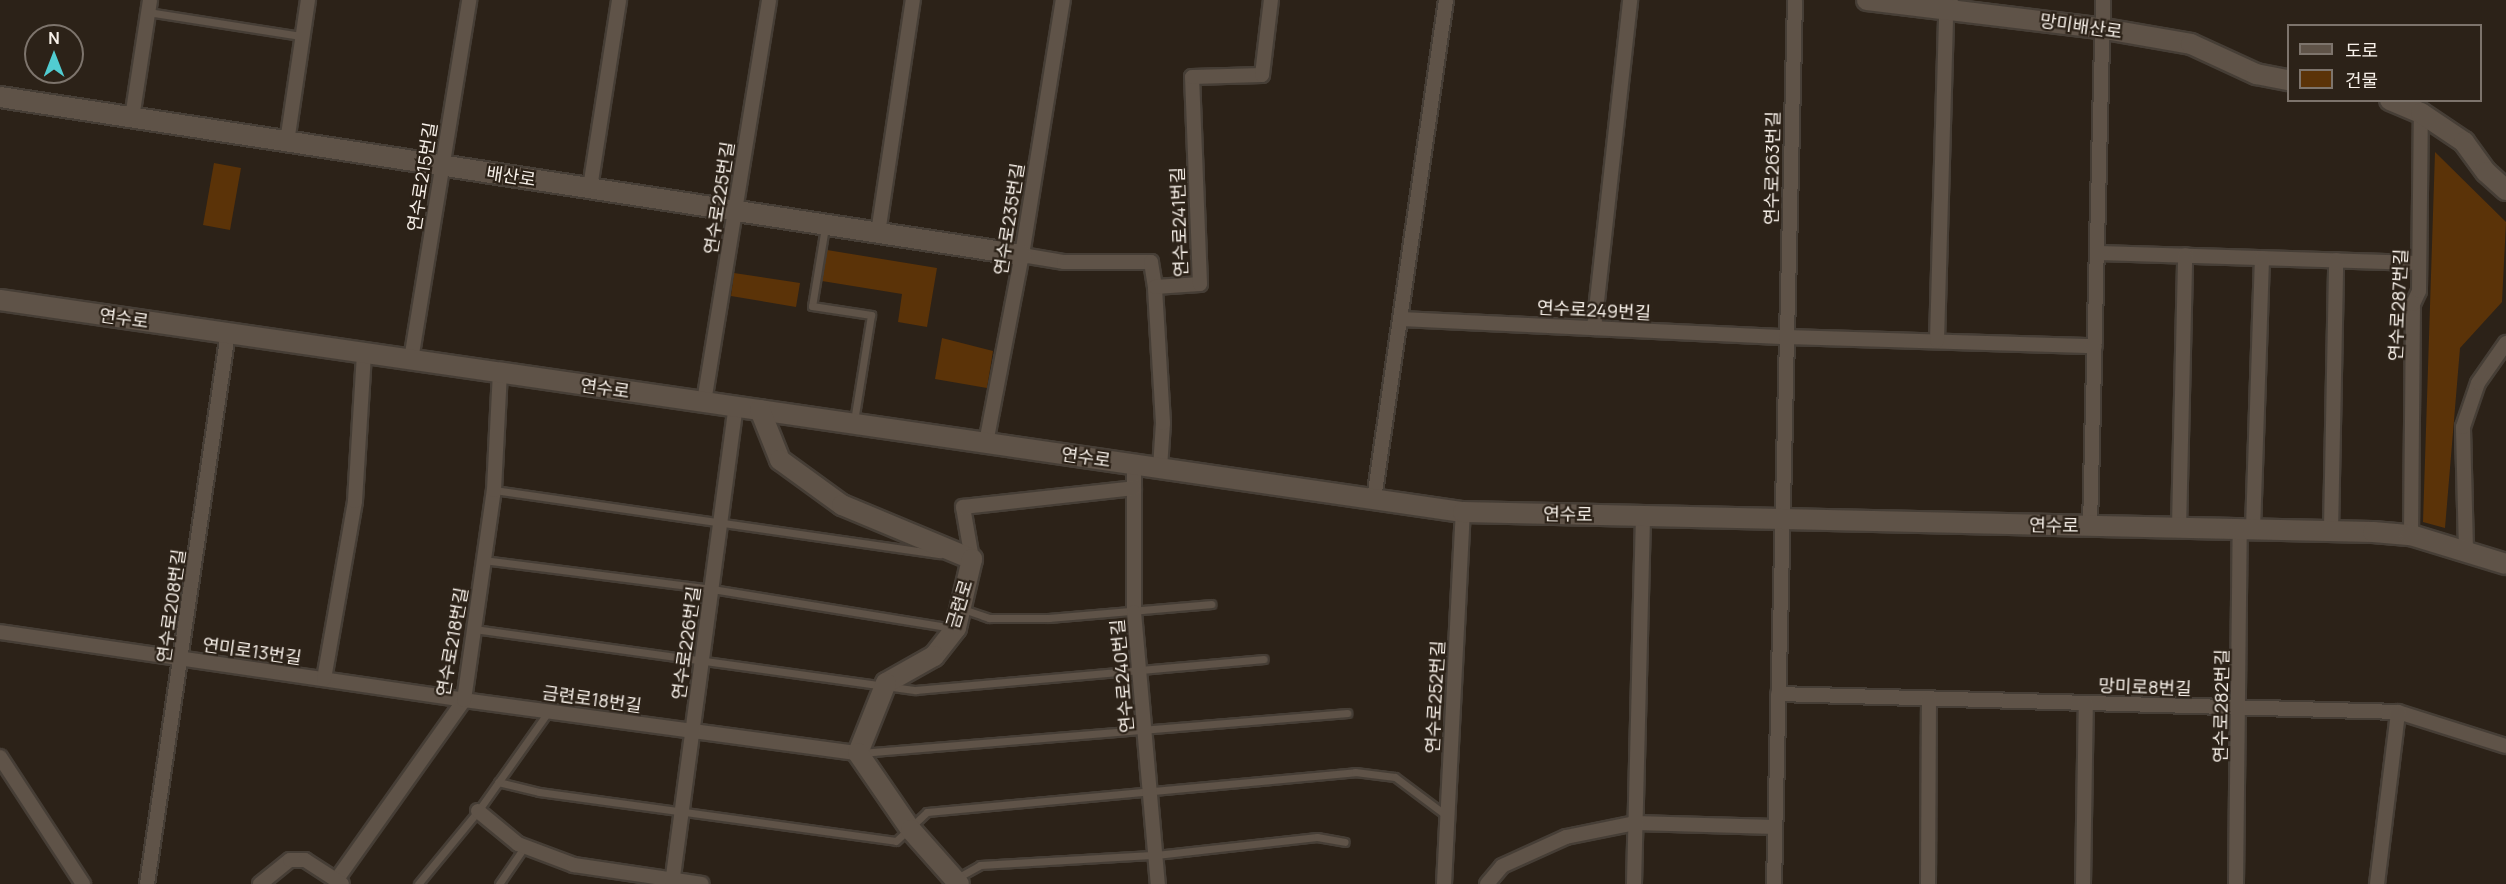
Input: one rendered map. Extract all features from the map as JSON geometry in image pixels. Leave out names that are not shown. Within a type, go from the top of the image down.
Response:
[{"type":"main road","name":"망미배산로","points":[[1867,0],[1946,3],[2191,44],[2256,74],[2287,80]]},
{"type":"main road","name":"배산로","points":[[0,97],[1022,255]]},
{"type":"main road","points":[[2395,102],[2421,113],[2464,142],[2486,172],[2506,190]]},
{"type":"main road","name":"연수로","points":[[0,300],[1463,512],[2331,531],[2411,535],[2506,564]]},
{"type":"main road","name":"금련로","points":[[760,410],[780,459],[842,505],[972,559],[956,628],[934,656],[886,683]]},
{"type":"main road","points":[[886,683],[858,753],[911,830],[952,883]]},
{"type":"street","points":[[287,142],[308,0]]},
{"type":"street","name":"연수로215번길","points":[[411,360],[469,0]]},
{"type":"street","points":[[590,189],[619,0]]},
{"type":"street","name":"연수로225번길","points":[[704,402],[769,0]]},
{"type":"street","points":[[878,233],[913,0]]},
{"type":"street","name":"연수로235번길","points":[[987,443],[1022,255],[1063,0]]},
{"type":"street","name":"연수로241번길","points":[[1160,468],[1163,423],[1155,287],[1200,285],[1192,77],[1262,75],[1271,0]]},
{"type":"street","points":[[1374,499],[1446,0]]},
{"type":"street","points":[[1594,328],[1630,0]]},
{"type":"street","name":"연수로263번길","points":[[1773,884],[1795,0]]},
{"type":"street","points":[[2090,526],[2105,29],[2103,0]]},
{"type":"street","points":[[1938,341],[1946,3]]},
{"type":"street","points":[[132,118],[149,6]]},
{"type":"street","name":"연수로287번길","points":[[2411,535],[2413,304],[2419,291],[2421,113]]},
{"type":"street","points":[[2098,253],[2420,263]]},
{"type":"street","points":[[1022,255],[1064,262],[1151,262],[1155,287]]},
{"type":"street","points":[[2179,528],[2186,255]]},
{"type":"street","points":[[2246,529],[2262,258]]},
{"type":"street","points":[[2331,531],[2336,261]]},
{"type":"street","name":"연수로249번길","points":[[1401,319],[1786,337]]},
{"type":"street","name":"연수로208번길","points":[[147,884],[228,333]]},
{"type":"street","points":[[1786,337],[2095,346]]},
{"type":"street","points":[[2466,551],[2463,427],[2478,383],[2506,343]]},
{"type":"street","points":[[324,680],[355,501],[364,352]]},
{"type":"street","name":"연수로218번길","points":[[340,882],[464,700],[494,490],[500,372]]},
{"type":"street","name":"연수로226번길","points":[[672,881],[736,407]]},
{"type":"street","name":"연수로240번길","points":[[1134,464],[1134,612],[1158,884]]},
{"type":"street","points":[[972,559],[963,507],[1134,488]]},
{"type":"street","name":"연수로252번길","points":[[1444,884],[1463,512]]},
{"type":"street","points":[[1634,884],[1643,516]]},
{"type":"street","name":"연수로282번길","points":[[2236,884],[2246,529]]},
{"type":"street","name":"연미로13번길","points":[[0,632],[464,700]]},
{"type":"street","name":"망미로8번길","points":[[1778,694],[2398,712],[2506,746]]},
{"type":"street","points":[[1928,884],[1929,699]]},
{"type":"street","name":"금련로18번길","points":[[464,700],[858,753]]},
{"type":"street","points":[[2083,884],[2086,703]]},
{"type":"street","points":[[2377,884],[2398,712]]},
{"type":"street","points":[[0,757],[83,884]]},
{"type":"street","points":[[478,811],[525,846],[574,866],[702,884]]},
{"type":"street","points":[[1487,884],[1502,866],[1566,837],[1635,823],[1775,827]]},
{"type":"street","points":[[260,884],[290,860],[305,860],[340,882]]},
{"type":"lane","points":[[149,6],[302,36]]},
{"type":"lane","points":[[826,225],[812,306],[871,315],[854,424]]},
{"type":"lane","points":[[494,490],[972,559]]},
{"type":"lane","points":[[483,560],[712,589],[956,628]]},
{"type":"lane","points":[[960,609],[990,618],[1134,612],[1211,604]]},
{"type":"lane","points":[[473,628],[886,683],[916,690],[950,689],[1264,658]]},
{"type":"lane","points":[[418,884],[478,811],[548,712]]},
{"type":"lane","points":[[858,753],[1347,713]]},
{"type":"lane","points":[[498,782],[539,792],[682,809],[896,841],[911,830],[927,812],[1355,772],[1395,777],[1447,816]]},
{"type":"lane","points":[[952,883],[980,864],[1156,855],[1317,837],[1345,842]]},
{"type":"lane","points":[[499,884],[525,846]]},
{"type":"building","points":[[2435,152],[2506,222],[2502,302],[2460,348],[2445,528],[2423,522]]},
{"type":"building","points":[[214,163],[241,168],[230,230],[203,225]]},
{"type":"building","points":[[827,250],[937,268],[927,327],[898,322],[902,294],[822,281]]},
{"type":"building","points":[[734,273],[800,283],[796,307],[731,296]]},
{"type":"building","points":[[942,338],[993,351],[987,388],[935,379]]}]
